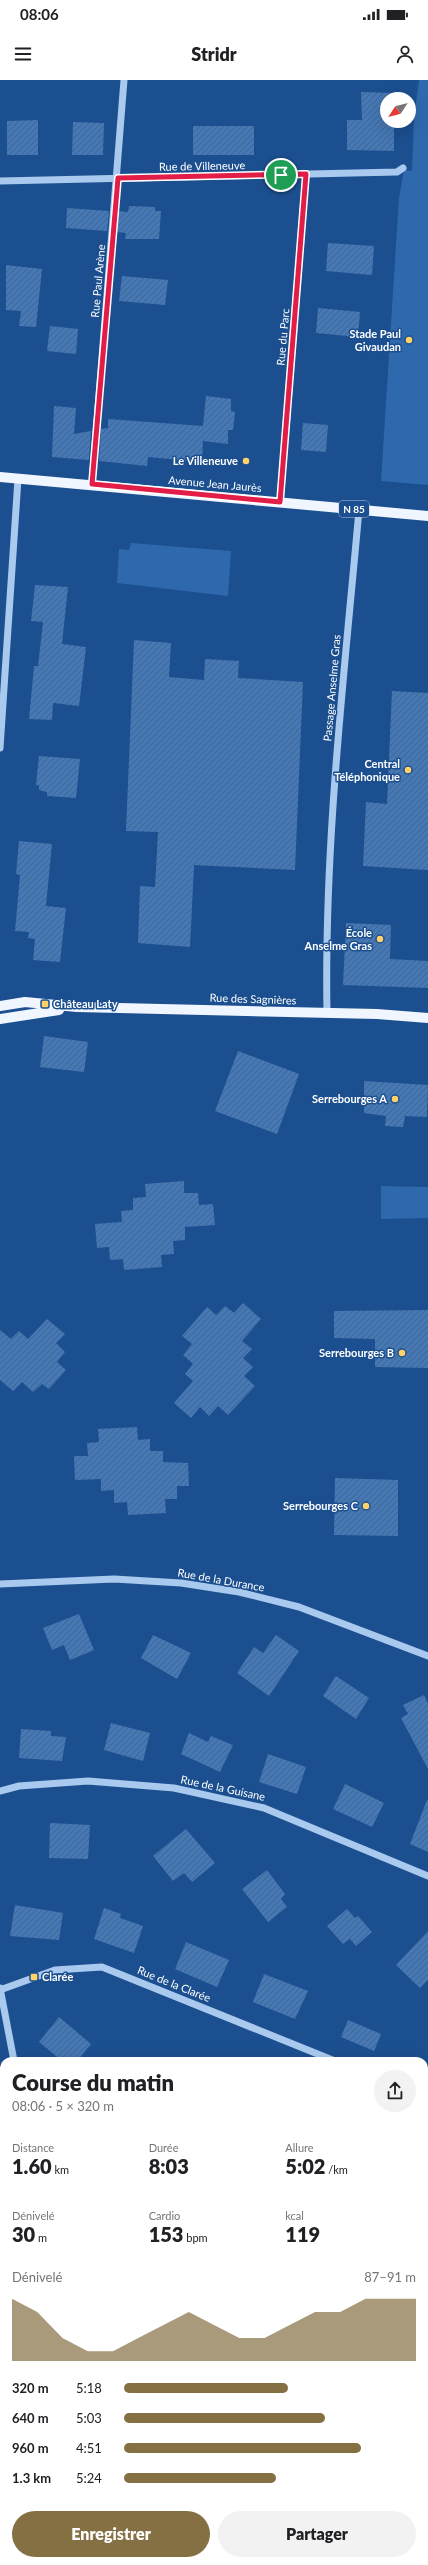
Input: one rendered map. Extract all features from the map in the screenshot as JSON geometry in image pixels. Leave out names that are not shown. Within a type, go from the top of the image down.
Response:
[{"type":"main road","name":"Avenue Jean Jaurès","points":[[0,477],[92,484],[428,516]]},
{"type":"main road","name":"Rue des Sagnières","points":[[0,1006],[25,1002],[77,1007],[327,1013],[428,1018]]},
{"type":"main road","name":"Rue des Sagnières","points":[[0,1019],[77,1007]]},
{"type":"street","name":"Rue Paul Arène","points":[[92,484],[118,178],[124,80]]},
{"type":"street","name":"Rue de Villeneuve","points":[[0,181],[397,172],[404,168]]},
{"type":"street","name":"Rue du Parc","points":[[280,502],[306,174]]},
{"type":"street","points":[[0,748],[7,666],[7,626],[18,479]]},
{"type":"street","name":"Passage Anselme Gras","points":[[327,1013],[326,945],[330,844],[359,510]]},
{"type":"street","name":"Rue de la Durance","points":[[0,1584],[114,1580],[181,1584],[232,1591],[299,1607],[428,1656]]},
{"type":"street","name":"Rue de la Guisane","points":[[0,1791],[20,1786],[88,1781],[174,1788],[264,1808],[428,1876]]},
{"type":"street","name":"Rue de la Clarée","points":[[0,1989],[55,1970],[102,1967],[325,2057]]},
{"type":"street","points":[[0,1989],[13,2057]]},
{"type":"shaded area","name":"Stade Paul Givaudan","points":[[419,80],[428,80],[428,485],[381,481],[399,198],[404,170],[412,171],[414,128],[416,128],[416,102]]},
{"type":"shaded area","points":[[131,543],[231,551],[228,596],[117,583],[119,549],[129,550]]},
{"type":"shaded area","points":[[381,1186],[428,1187],[428,1218],[381,1219]]},
{"type":"building","points":[[361,92],[380,93],[380,128],[394,128],[394,151],[347,150],[347,120],[362,120]]},
{"type":"building","points":[[38,120],[38,155],[7,155],[7,121]]},
{"type":"building","points":[[73,122],[104,123],[103,155],[72,155]]},
{"type":"building","points":[[193,126],[254,126],[254,155],[193,155]]},
{"type":"building","points":[[129,206],[155,207],[155,211],[161,211],[159,239],[125,239],[126,233],[117,232],[119,211],[128,212]]},
{"type":"building","points":[[67,208],[109,211],[107,231],[66,228]]},
{"type":"building","points":[[328,243],[374,246],[372,275],[326,271]]},
{"type":"building","points":[[6,265],[42,269],[36,327],[19,326],[21,311],[6,310]]},
{"type":"building","points":[[122,276],[168,280],[165,305],[119,301]]},
{"type":"building","points":[[318,308],[360,312],[358,337],[316,333]]},
{"type":"building","points":[[50,326],[78,329],[76,354],[47,351]]},
{"type":"building","points":[[206,396],[231,399],[231,411],[235,412],[233,430],[228,430],[228,444],[203,441],[202,462],[148,457],[147,466],[99,461],[101,429],[108,428],[108,419],[203,426]]},
{"type":"building","points":[[54,406],[76,408],[74,434],[91,431],[89,460],[52,457]]},
{"type":"building","points":[[303,423],[328,425],[326,452],[301,450]]},
{"type":"building","points":[[35,585],[68,587],[62,644],[86,647],[79,706],[53,703],[52,720],[29,719],[34,666],[38,666],[43,622],[31,621]]},
{"type":"building","points":[[134,640],[171,643],[169,677],[204,680],[205,659],[239,661],[238,678],[303,682],[295,870],[194,865],[190,947],[138,943],[140,886],[155,887],[158,832],[126,831]]},
{"type":"building","name":"Central Téléphonique","points":[[392,691],[428,693],[428,870],[363,866],[366,802],[387,804]]},
{"type":"building","points":[[39,756],[80,759],[76,798],[47,796],[47,792],[39,790],[39,785],[36,785]]},
{"type":"building","points":[[19,841],[52,844],[46,906],[66,908],[60,962],[33,960],[35,939],[28,938],[29,932],[15,931],[20,875],[16,874]]},
{"type":"building","points":[[346,923],[391,925],[390,959],[428,961],[428,988],[343,985]]},
{"type":"building","points":[[44,1036],[88,1042],[84,1072],[40,1067]]},
{"type":"building","points":[[238,1051],[299,1074],[277,1134],[215,1111]]},
{"type":"building","name":"Serrebourges A","points":[[364,1081],[428,1085],[427,1117],[405,1116],[403,1127],[385,1126],[386,1116],[364,1113]]},
{"type":"building","points":[[184,1181],[184,1193],[198,1193],[199,1205],[213,1204],[215,1225],[185,1227],[185,1240],[173,1241],[174,1254],[161,1255],[162,1267],[124,1270],[123,1259],[110,1260],[109,1247],[97,1248],[95,1224],[122,1222],[121,1211],[133,1210],[133,1198],[146,1197],[145,1184]]},
{"type":"building","points":[[243,1303],[261,1319],[242,1341],[252,1349],[243,1358],[253,1367],[244,1376],[255,1386],[228,1415],[218,1406],[209,1416],[200,1407],[191,1418],[174,1403],[193,1381],[185,1374],[193,1364],[183,1355],[192,1344],[182,1336],[207,1307],[216,1315],[225,1306],[234,1313]]},
{"type":"building","name":"Serrebourges B","points":[[428,1310],[428,1368],[375,1367],[375,1339],[334,1338],[334,1311]]},
{"type":"building","points":[[47,1319],[65,1334],[56,1343],[65,1352],[57,1362],[66,1370],[49,1389],[42,1384],[33,1392],[22,1382],[13,1391],[0,1380],[0,1330],[11,1339],[19,1331],[28,1339]]},
{"type":"building","points":[[137,1427],[138,1440],[150,1439],[150,1451],[163,1451],[163,1462],[188,1463],[189,1486],[177,1486],[177,1499],[165,1499],[166,1513],[128,1515],[127,1502],[114,1503],[114,1490],[101,1491],[101,1479],[75,1480],[74,1456],[88,1456],[87,1443],[99,1442],[98,1429]]},
{"type":"building","name":"Serrebourges C","points":[[335,1478],[398,1480],[398,1536],[334,1535]]},
{"type":"building","points":[[79,1614],[94,1650],[70,1660],[64,1645],[52,1650],[43,1628]]},
{"type":"building","points":[[153,1635],[191,1653],[177,1679],[141,1658]]},
{"type":"building","points":[[276,1635],[299,1651],[269,1696],[237,1673],[254,1647],[263,1653]]},
{"type":"building","points":[[336,1676],[369,1698],[356,1719],[323,1696]]},
{"type":"building","points":[[424,1695],[428,1704],[428,1769],[401,1718],[408,1714],[403,1705]]},
{"type":"building","points":[[111,1723],[150,1733],[143,1761],[104,1750]]},
{"type":"building","points":[[21,1729],[51,1731],[51,1736],[66,1737],[62,1761],[19,1758]]},
{"type":"building","points":[[189,1733],[208,1742],[211,1736],[233,1745],[220,1772],[181,1754]]},
{"type":"building","points":[[268,1754],[306,1767],[297,1794],[259,1782]]},
{"type":"building","points":[[345,1784],[384,1803],[372,1827],[333,1809]]},
{"type":"building","points":[[428,1800],[428,1852],[410,1844]]},
{"type":"building","points":[[50,1823],[90,1825],[88,1859],[49,1858]]},
{"type":"building","points":[[186,1829],[215,1863],[192,1882],[184,1873],[173,1881],[153,1856]]},
{"type":"building","points":[[267,1870],[285,1894],[281,1899],[287,1907],[268,1922],[242,1889]]},
{"type":"building","points":[[15,1905],[63,1913],[59,1940],[10,1936]]},
{"type":"building","points":[[104,1908],[121,1914],[120,1918],[143,1926],[134,1953],[94,1939]]},
{"type":"building","points":[[347,1909],[355,1918],[358,1916],[372,1932],[356,1946],[350,1939],[343,1944],[327,1926]]},
{"type":"building","points":[[428,1931],[428,1980],[420,1988],[396,1965]]},
{"type":"building","points":[[186,1942],[229,1960],[217,1987],[175,1969]]},
{"type":"building","points":[[264,1974],[308,1991],[295,2019],[253,2002]]},
{"type":"building","points":[[59,2017],[91,2044],[80,2057],[57,2057],[39,2042]]},
{"type":"building","points":[[348,2020],[381,2034],[374,2051],[341,2037]]},
{"type":"place","name":"Stade Paul Givaudan","points":[[409,340]]},
{"type":"place","name":"Le Villeneuve","points":[[246,461]]},
{"type":"place","name":"Central Téléphonique","points":[[408,770]]},
{"type":"place","name":"École Anselme Gras","points":[[380,939]]},
{"type":"place","name":"Château Laty","points":[[45,1004]]},
{"type":"place","name":"Serrebourges A","points":[[395,1099]]},
{"type":"place","name":"Serrebourges B","points":[[402,1353]]},
{"type":"place","name":"Serrebourges C","points":[[366,1506]]},
{"type":"place","name":"Clarée","points":[[34,1977]]},
{"type":"route","points":[[306,174],[280,502],[92,484],[118,178],[281,175],[306,174]]}]
